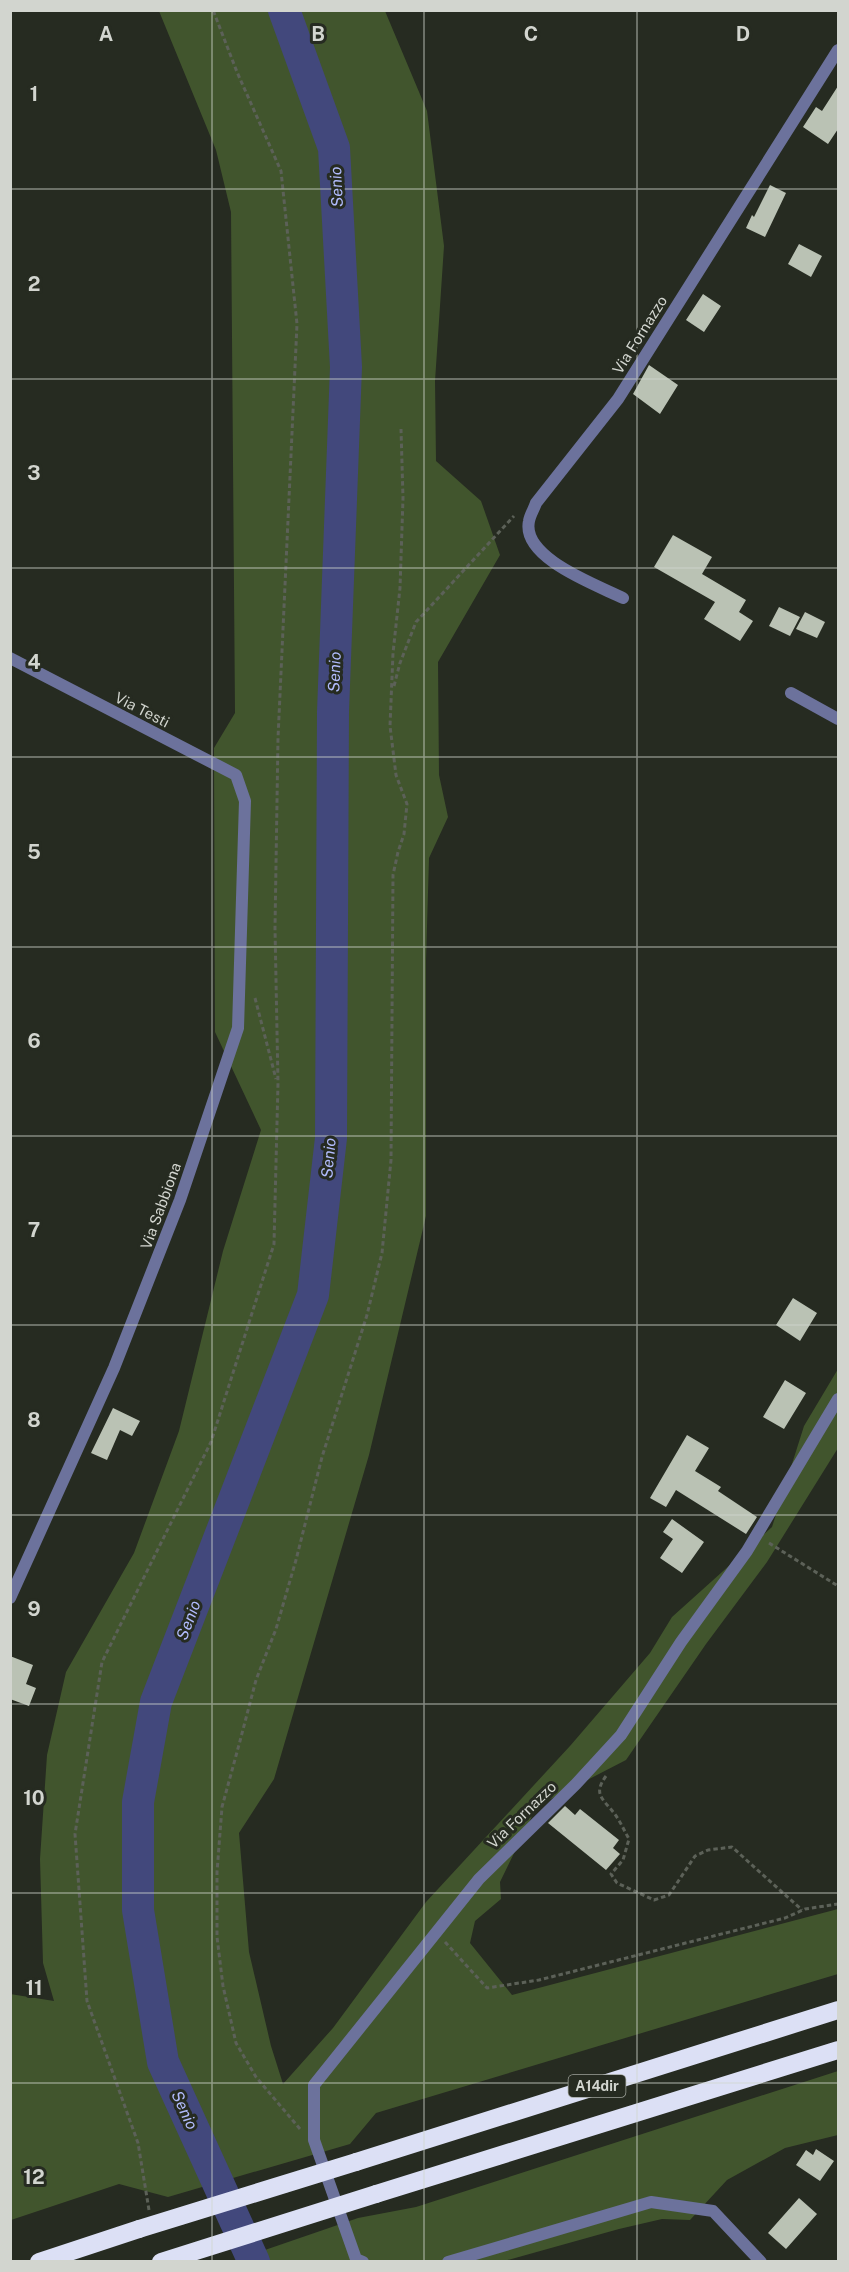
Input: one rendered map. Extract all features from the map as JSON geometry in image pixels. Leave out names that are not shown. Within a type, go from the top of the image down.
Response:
[{"type":"highway","name":"A14dir","points":[[39,2262],[838,2010]]},
{"type":"highway","name":"A14dir","points":[[161,2262],[838,2050]]},
{"type":"street","name":"Via Fornazzo","points":[[623,598],[557,565],[531,538],[528,522],[536,503],[618,399],[838,50]]},
{"type":"street","name":"Via Testi","points":[[10,658],[236,775],[245,801]]},
{"type":"street","points":[[791,693],[838,718]]},
{"type":"street","name":"Via Sabbiona","points":[[10,1598],[114,1368],[180,1200],[238,1028],[245,801]]},
{"type":"street","name":"Via Fornazzo","points":[[363,2262],[356,2259],[314,2140],[314,2085],[479,1879],[576,1784],[621,1735],[681,1642],[753,1540],[838,1399]]},
{"type":"street","points":[[447,2262],[651,2202],[712,2211],[761,2262]]},
{"type":"path","points":[[151,2214],[147,2204],[138,2143],[87,2001],[75,1834],[102,1662],[211,1442],[274,1244],[278,1083],[275,928],[278,738],[297,324],[281,171],[237,72],[213,10]]},
{"type":"path","points":[[314,2133],[300,2129],[279,2106],[256,2077],[236,2043],[223,1986],[217,1937],[217,1872],[222,1807],[256,1680],[276,1629],[293,1571],[322,1457],[368,1315],[382,1253],[391,1160],[393,875],[404,834],[407,804],[396,775],[390,726],[393,653],[401,577],[403,498],[401,429]]},
{"type":"path","points":[[393,692],[400,663],[416,622],[484,546],[518,512],[536,503]]},
{"type":"path","points":[[253,992],[278,1083]]},
{"type":"path","points":[[753,1540],[771,1543],[838,1586]]},
{"type":"path","points":[[764,1552],[771,1543]]},
{"type":"path","points":[[611,1768],[599,1785],[600,1797],[616,1815],[629,1839],[623,1860],[611,1874],[617,1883],[654,1900],[669,1895],[695,1856],[708,1850],[732,1847],[802,1910]]},
{"type":"path","points":[[436,1932],[487,1988],[538,1980],[785,1918],[802,1910],[838,1904]]},
{"type":"green space","points":[[159,11],[385,11],[427,111],[444,246],[435,381],[436,461],[481,501],[500,555],[438,662],[439,775],[448,817],[429,858],[426,961],[426,1216],[369,1455],[274,1779],[239,1833],[249,1952],[271,2046],[283,2084],[333,2028],[426,1902],[570,1746],[650,1653],[672,1617],[772,1527],[804,1426],[838,1369],[838,1448],[767,1562],[706,1644],[626,1760],[537,1806],[500,1882],[501,1899],[475,1921],[470,1943],[512,1995],[838,1909],[838,1974],[376,2113],[350,2144],[168,2197],[119,2184],[11,2220],[10,1994],[54,2001],[43,1963],[40,1859],[47,1755],[66,1672],[134,1553],[179,1431],[223,1251],[261,1130],[215,1032],[214,748],[235,713],[231,212],[216,150]]},
{"type":"green space","points":[[838,2071],[838,2135],[785,2148],[727,2180],[690,2220],[662,2219],[504,2261],[230,2262],[358,2218],[416,2207]]},
{"type":"building","points":[[838,86],[838,129],[828,144],[803,127],[816,107],[822,111]]},
{"type":"building","points":[[770,185],[786,193],[765,237],[746,228]]},
{"type":"building","points":[[799,244],[822,256],[811,277],[788,264]]},
{"type":"building","points":[[703,294],[721,306],[704,332],[686,320]]},
{"type":"building","points":[[649,365],[678,385],[660,414],[633,394]]},
{"type":"building","points":[[673,535],[712,557],[702,574],[746,600],[739,612],[753,621],[740,641],[704,619],[715,602],[654,567]]},
{"type":"building","points":[[779,607],[800,617],[790,636],[769,626]]},
{"type":"building","points":[[805,612],[825,622],[817,638],[796,629]]},
{"type":"building","points":[[793,1298],[817,1313],[800,1341],[776,1325]]},
{"type":"building","points":[[785,1380],[806,1393],[784,1429],[763,1417]]},
{"type":"building","points":[[113,1408],[140,1421],[132,1436],[120,1430],[107,1460],[91,1453]]},
{"type":"building","points":[[687,1435],[709,1448],[695,1471],[721,1487],[718,1491],[757,1517],[746,1534],[676,1490],[666,1507],[650,1498]]},
{"type":"building","points":[[672,1519],[704,1542],[682,1573],[660,1558],[673,1539],[663,1532]]},
{"type":"building","points":[[10,1656],[33,1665],[26,1684],[36,1688],[29,1706],[10,1699]]},
{"type":"building","points":[[565,1806],[575,1815],[580,1809],[619,1840],[613,1848],[620,1854],[606,1870],[548,1823]]},
{"type":"building","points":[[816,2149],[834,2161],[820,2181],[796,2165],[806,2150],[813,2155]]},
{"type":"building","points":[[799,2198],[817,2214],[786,2249],[768,2233]]},
{"type":"waterway","name":"Senio","points":[[254,2262],[163,2062],[138,1910],[138,1802],[156,1702],[313,1295],[331,1138],[333,712],[346,367],[334,148],[284,10]]}]
